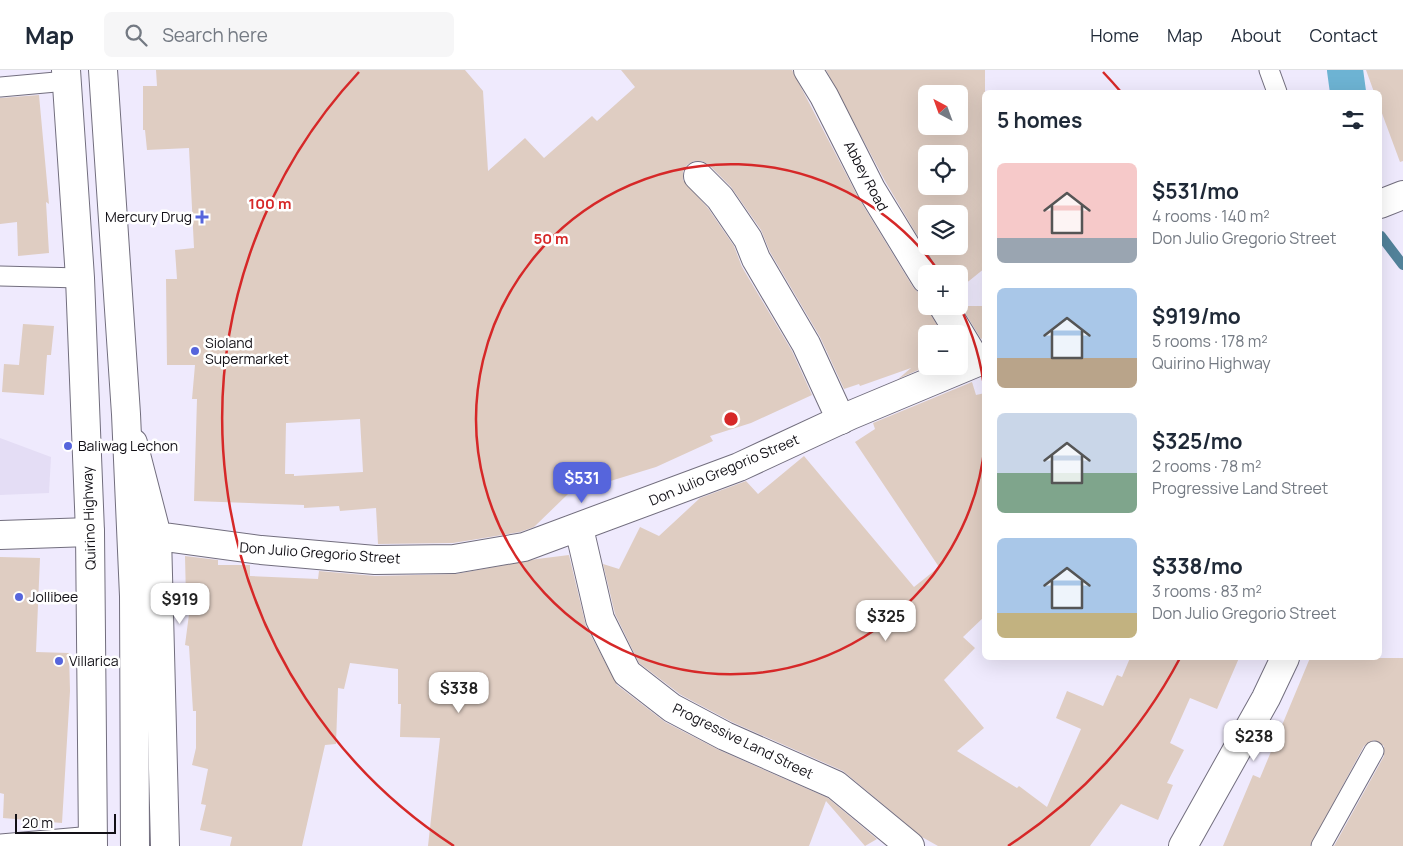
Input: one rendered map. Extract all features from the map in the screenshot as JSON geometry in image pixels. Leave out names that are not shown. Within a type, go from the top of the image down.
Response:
[{"type":"street","points":[[104,70],[126,414],[134,596],[135,846]]},
{"type":"street","name":"Abbey Road","points":[[808,70],[824,96],[870,189],[918,266]]},
{"type":"street","name":"Quirino Highway","points":[[66,76],[80,278],[90,532],[93,841]]},
{"type":"street","points":[[698,176],[720,198],[748,239],[756,259],[806,344],[840,420]]},
{"type":"street","points":[[1382,203],[1403,194]]},
{"type":"street","points":[[949,315],[981,361]]},
{"type":"street","name":"Don Julio Gregorio Street","points":[[157,536],[261,550],[375,560],[454,559],[524,547],[739,467],[840,420],[981,361]]},
{"type":"street","points":[[126,414],[157,536],[165,846]]},
{"type":"street","name":"Progressive Land Street","points":[[579,528],[600,619],[627,673],[672,708],[725,736],[836,785],[910,846]]},
{"type":"street","points":[[0,535],[90,532]]},
{"type":"street","points":[[1183,846],[1266,698],[1284,660]]},
{"type":"lane","points":[[1269,70],[1276,90]]},
{"type":"lane","points":[[0,87],[66,76]]},
{"type":"lane","points":[[0,276],[80,278]]},
{"type":"lane","points":[[1321,846],[1374,751]]},
{"type":"lane","points":[[0,844],[93,841]]},
{"type":"shaded area","points":[[0,438],[51,457],[49,493],[0,495]]},
{"type":"building","points":[[156,70],[465,70],[483,91],[488,171],[525,138],[544,158],[592,116],[597,121],[635,87],[621,70],[792,70],[858,197],[913,287],[918,292],[918,315],[931,315],[937,325],[918,325],[918,370],[898,379],[911,368],[860,386],[859,384],[844,389],[820,337],[770,252],[761,230],[731,187],[709,165],[702,161],[694,161],[687,165],[683,172],[683,180],[708,208],[734,246],[742,267],[792,351],[812,395],[751,423],[710,436],[713,441],[656,467],[568,494],[534,527],[520,532],[453,543],[378,544],[376,508],[340,511],[339,506],[304,508],[304,505],[194,501],[197,399],[192,399],[195,365],[167,365],[166,279],[177,279],[175,250],[194,248],[189,148],[147,150],[145,130],[143,130],[143,86],[157,86]],"holes":[[[360,419],[363,472],[294,476],[294,474],[285,474],[286,423]]]},
{"type":"building","points":[[826,70],[985,70],[985,90],[982,90],[982,270],[968,282],[968,265],[935,265],[929,255],[968,255],[968,205],[918,205],[918,237],[885,181]]},
{"type":"building","points":[[1366,70],[1403,70],[1403,161],[1400,162],[1382,113],[1382,90],[1373,90]]},
{"type":"building","points":[[39,95],[49,204],[46,202],[49,253],[18,256],[17,222],[0,224],[0,98]]},
{"type":"building","points":[[968,306],[982,306],[982,338],[966,315],[968,315]]},
{"type":"building","points":[[23,324],[54,326],[51,355],[47,355],[44,395],[2,392],[4,364],[19,365]]},
{"type":"building","points":[[972,382],[976,395],[982,394],[982,619],[963,637],[975,648],[944,680],[984,728],[957,751],[1017,788],[1019,786],[1047,807],[1081,729],[1056,718],[1067,691],[1103,706],[1117,675],[1122,677],[1129,660],[1238,660],[1217,709],[1190,698],[1170,743],[1184,750],[1167,783],[1173,785],[1158,820],[1121,804],[1090,846],[938,846],[922,837],[843,771],[732,722],[681,695],[639,663],[615,614],[603,564],[619,569],[640,527],[659,536],[700,498],[746,481],[758,494],[804,456],[914,587],[939,567],[855,442],[875,429],[873,423]]},
{"type":"building","points":[[569,555],[586,626],[617,685],[665,722],[719,750],[828,798],[877,839],[865,846],[826,801],[809,846],[428,846],[440,738],[400,737],[401,704],[398,704],[398,669],[350,663],[344,689],[338,688],[336,744],[325,745],[302,846],[230,846],[232,837],[200,830],[206,805],[201,804],[208,769],[192,765],[196,748],[196,711],[193,711],[189,646],[185,645],[191,599],[186,599],[185,556],[218,560],[218,565],[250,565],[250,576],[318,579],[319,571],[375,576],[456,574]]},
{"type":"building","points":[[0,557],[40,558],[36,652],[69,653],[70,691],[62,823],[3,818],[4,794],[0,793]]},
{"type":"building","points":[[1382,658],[1403,658],[1403,846],[1334,846],[1384,756],[1384,746],[1374,740],[1364,746],[1310,846],[1223,846],[1253,775],[1260,778],[1309,660],[1382,660]]},
{"type":"waterway","points":[[1345,70],[1348,90]]},
{"type":"waterway","points":[[1382,237],[1403,265]]},
{"type":"place","name":"Mercury Drug","points":[[202,217]]},
{"type":"place","name":"Sioland Supermarket","points":[[195,351]]},
{"type":"place","name":"Baliwag Lechon","points":[[68,446]]},
{"type":"place","name":"Jollibee","points":[[19,597]]},
{"type":"place","name":"Villarica","points":[[59,661]]}]
